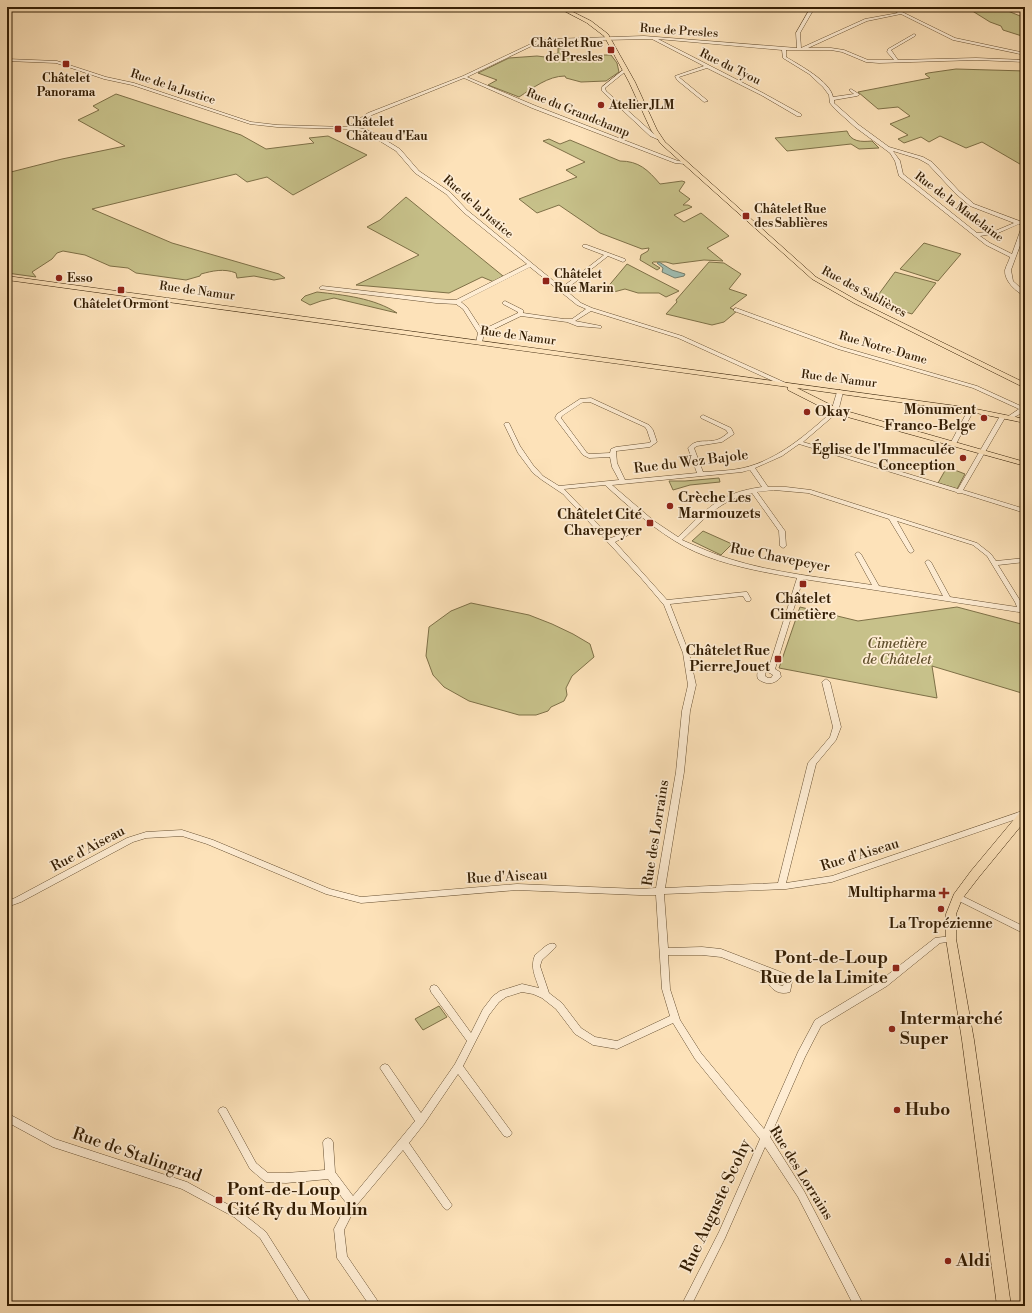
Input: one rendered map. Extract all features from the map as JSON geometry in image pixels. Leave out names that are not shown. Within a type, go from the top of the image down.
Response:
[{"type":"main road","points":[[559,7],[587,22],[608,39]]},
{"type":"main road","name":"Rue des Sablières","points":[[608,39],[652,130],[685,163],[814,278],[863,305],[1025,386]]},
{"type":"main road","name":"Rue de Namur","points":[[7,278],[972,410],[1025,421]]},
{"type":"main road","points":[[784,384],[836,411],[1025,464]]},
{"type":"main road","points":[[1004,1306],[969,1046],[951,939],[951,914],[958,897],[974,874],[1025,813]]},
{"type":"street","points":[[813,7],[798,33],[800,49],[866,20],[903,13]]},
{"type":"street","points":[[889,7],[954,39],[1025,54]]},
{"type":"street","points":[[897,61],[889,50],[914,35]]},
{"type":"street","name":"Rue de Presles","points":[[348,128],[370,114],[464,77],[538,42],[550,40],[652,38],[784,49],[831,49],[843,51],[867,60],[889,63],[913,60],[947,61],[976,59],[1025,61]]},
{"type":"street","name":"Rue du Tyou","points":[[652,38],[706,67],[762,94],[799,115]]},
{"type":"street","points":[[784,49],[784,57],[810,73],[824,86],[831,95],[832,103],[841,113],[887,148],[921,158],[930,163],[957,192],[972,204],[1025,225],[1012,256],[1008,270],[1008,276],[1011,284],[1025,294]]},
{"type":"street","name":"Rue de la Justice","points":[[7,60],[56,62],[105,78],[141,86],[250,123],[277,126],[348,128],[363,130],[398,150],[417,172],[448,193],[465,211],[579,304],[590,309],[680,337],[784,384]]},
{"type":"street","points":[[706,67],[677,76],[678,79],[706,101]]},
{"type":"street","name":"Rue des Sablières","points":[[624,73],[603,88],[604,91],[642,127],[652,130]]},
{"type":"street","name":"Rue du Grandchamp","points":[[464,77],[588,129],[677,162],[685,163]]},
{"type":"street","points":[[832,99],[857,96],[852,90]]},
{"type":"street","name":"Rue de la Madelaine","points":[[887,148],[899,161],[901,175],[988,244],[1012,256]]},
{"type":"street","points":[[976,235],[996,232],[1018,223]]},
{"type":"street","points":[[585,246],[623,260]]},
{"type":"street","points":[[560,289],[567,286],[607,255]]},
{"type":"street","points":[[322,288],[457,302],[530,265]]},
{"type":"street","points":[[1017,288],[1025,289]]},
{"type":"street","points":[[457,302],[465,308],[481,333],[479,342]]},
{"type":"street","points":[[505,303],[521,310],[520,314]]},
{"type":"street","points":[[481,333],[520,314],[564,321],[573,320],[590,309]]},
{"type":"street","name":"Rue Notre-Dame","points":[[736,310],[840,348],[975,387],[1024,409]]},
{"type":"street","points":[[569,320],[577,324],[599,327]]},
{"type":"street","points":[[836,411],[836,405],[840,392]]},
{"type":"street","points":[[612,455],[589,456],[585,454],[558,418],[559,415],[582,400],[591,400],[647,426],[654,442],[650,445],[618,448],[613,450],[612,455],[615,470],[623,482]]},
{"type":"street","points":[[959,492],[981,452],[1006,417],[1024,409]]},
{"type":"street","points":[[953,444],[972,410]]},
{"type":"street","name":"Rue du Wez Bajole","points":[[559,488],[752,468],[770,461],[798,442],[836,411]]},
{"type":"street","points":[[701,474],[691,448],[695,444],[720,441],[731,434],[729,429],[703,417]]},
{"type":"street","name":"Rue des Lorrains","points":[[507,424],[516,444],[537,473],[552,485],[559,488],[611,542],[665,602],[686,653],[692,685],[686,711],[680,772],[660,891],[666,989],[675,1020],[698,1056],[765,1138],[801,1194],[859,1306]]},
{"type":"street","points":[[798,442],[1025,511]]},
{"type":"street","points":[[752,468],[766,488]]},
{"type":"street","name":"Rue Chavepeyer","points":[[607,484],[652,522],[678,540],[703,552],[729,561],[759,569],[1023,610]]},
{"type":"street","points":[[678,540],[707,512],[720,502],[735,495],[766,488],[788,488],[809,491],[968,542],[984,550],[994,563],[1023,610]]},
{"type":"street","points":[[753,490],[782,532],[784,546]]},
{"type":"street","points":[[891,517],[911,551]]},
{"type":"street","points":[[611,542],[630,532]]},
{"type":"street","points":[[858,554],[876,586]]},
{"type":"street","points":[[994,563],[1025,560]]},
{"type":"street","points":[[928,562],[947,598]]},
{"type":"street","points":[[771,670],[801,576]]},
{"type":"street","points":[[665,602],[745,594],[748,599]]},
{"type":"street","points":[[781,886],[812,763],[833,738],[837,727],[826,682]]},
{"type":"street","name":"Rue d'Aiseau","points":[[7,904],[38,890],[130,840],[146,835],[182,833],[210,842],[329,892],[361,900],[517,887],[582,888],[639,892],[781,886],[832,880],[1025,813]]},
{"type":"street","points":[[958,897],[1025,931]]},
{"type":"street","name":"Rue Auguste Scohy","points":[[686,1306],[722,1235],[801,1055],[818,1023],[884,983],[938,940],[951,939]]},
{"type":"street","points":[[545,995],[536,966],[538,958],[552,946]]},
{"type":"street","points":[[664,952],[702,951],[721,953],[774,974]]},
{"type":"street","points":[[376,1306],[342,1258],[339,1229],[352,1203],[421,1121],[458,1067],[490,1005],[503,994],[522,988],[534,990],[545,995],[559,1006],[578,1031],[592,1041],[617,1045],[675,1020]]},
{"type":"street","points":[[434,989],[471,1040]]},
{"type":"street","points":[[458,1067],[507,1133]]},
{"type":"street","points":[[385,1068],[421,1121]]},
{"type":"street","points":[[223,1111],[253,1166],[266,1177],[286,1178],[330,1174]]},
{"type":"street","name":"Rue de Stalingrad","points":[[7,1117],[53,1143],[184,1185],[237,1214],[263,1236],[308,1306]]},
{"type":"street","points":[[328,1142],[330,1174],[352,1203]]},
{"type":"street","points":[[403,1142],[447,1205]]},
{"type":"green space","points":[[966,7],[1005,7],[1003,9],[1025,18],[1025,37],[1003,30],[1001,26],[990,22]]},
{"type":"green space","points":[[558,48],[565,50],[570,55],[611,55],[617,63],[619,72],[606,81],[581,82],[566,78],[565,76],[553,78],[541,83],[519,97],[488,85],[497,80],[478,73],[509,58],[537,56],[545,57],[558,53]]},
{"type":"green space","points":[[956,69],[1025,71],[1025,167],[982,142],[966,148],[940,136],[929,142],[921,137],[904,143],[898,139],[908,135],[890,124],[910,116],[898,107],[878,109],[858,92],[930,78],[925,74]]},
{"type":"green space","points":[[116,94],[241,135],[266,149],[314,143],[309,138],[328,136],[367,155],[293,195],[267,177],[247,182],[236,174],[92,209],[172,243],[279,274],[285,278],[274,280],[254,276],[237,278],[236,273],[223,270],[201,274],[200,276],[186,280],[136,273],[128,268],[110,266],[85,255],[63,251],[57,253],[52,259],[32,272],[36,277],[7,273],[7,173],[62,159],[125,146],[78,120],[99,110],[93,106]]},
{"type":"green space","points":[[847,131],[854,139],[860,141],[872,141],[879,148],[859,149],[851,144],[787,151],[775,138]]},
{"type":"green space","points":[[549,139],[560,144],[570,140],[620,161],[627,161],[643,167],[660,184],[682,181],[685,182],[679,191],[690,199],[683,205],[692,207],[674,215],[684,222],[701,213],[729,236],[707,248],[723,261],[704,260],[673,264],[666,262],[653,262],[652,263],[660,268],[657,270],[640,260],[641,255],[648,251],[649,248],[642,249],[600,233],[559,205],[537,213],[519,199],[577,177],[566,170],[585,162],[543,141]]},
{"type":"green space","points":[[406,197],[503,276],[494,282],[482,277],[449,293],[356,285],[419,255],[367,227],[380,220]]},
{"type":"green space","points":[[924,243],[961,254],[938,281],[900,269]]},
{"type":"green space","points":[[709,262],[724,263],[741,274],[729,289],[747,295],[730,308],[737,311],[724,322],[712,325],[666,314],[677,302],[676,300]]},
{"type":"green space","points":[[627,264],[679,291],[666,297],[659,293],[638,293],[625,289],[610,293],[606,289]]},
{"type":"green space","points":[[895,272],[936,283],[912,314],[873,302]]},
{"type":"green space","points":[[317,292],[348,296],[369,301],[397,313],[334,298],[310,305],[301,300],[305,296]]},
{"type":"green space","points":[[947,467],[965,474],[957,489],[938,483]]},
{"type":"green space","points":[[719,478],[720,482],[690,485],[673,490],[669,481],[685,481]]},
{"type":"green space","points":[[703,531],[732,544],[721,555],[692,541]]},
{"type":"green space","points":[[471,603],[529,615],[552,624],[590,644],[594,657],[572,676],[566,688],[567,695],[564,701],[551,707],[548,711],[536,715],[519,715],[469,701],[444,687],[433,675],[426,656],[429,627],[451,611]]},
{"type":"green space","name":"Cimetière de Châtelet","points":[[800,607],[858,621],[957,607],[1025,625],[1025,694],[932,666],[937,698],[779,668]]},
{"type":"green space","points":[[439,1006],[447,1017],[423,1030],[415,1019]]},
{"type":"water","points":[[659,262],[672,270],[685,274],[684,276],[675,278],[662,272],[663,268],[657,263]]},
{"type":"place","name":"Châtelet Rue de Presles","points":[[611,50]]},
{"type":"place","name":"Châtelet Panorama","points":[[66,64]]},
{"type":"place","name":"Atelier JLM","points":[[601,105]]},
{"type":"place","name":"Châtelet Château d'Eau","points":[[338,129]]},
{"type":"place","name":"Châtelet Rue des Sablières","points":[[746,216]]},
{"type":"place","name":"Esso","points":[[59,278]]},
{"type":"place","name":"Châtelet Rue Marin","points":[[546,281]]},
{"type":"place","name":"Châtelet Ormont","points":[[121,290]]},
{"type":"place","name":"Okay","points":[[807,412]]},
{"type":"place","name":"Monument Franco-Belge","points":[[984,418]]},
{"type":"place","name":"Église de l'Immaculée Conception","points":[[963,458]]},
{"type":"place","name":"Crèche Les Marmouzets","points":[[670,506]]},
{"type":"place","name":"Châtelet Cité Chavepeyer","points":[[650,523]]},
{"type":"place","name":"Châtelet Cimetière","points":[[803,584]]},
{"type":"place","name":"Châtelet Rue Pierre Jouet","points":[[778,659]]},
{"type":"place","name":"Multipharma","points":[[944,893]]},
{"type":"place","name":"La Tropézienne","points":[[941,909]]},
{"type":"place","name":"Pont-de-Loup Rue de la Limite","points":[[896,968]]},
{"type":"place","name":"Intermarché Super","points":[[892,1029]]},
{"type":"place","name":"Hubo","points":[[897,1110]]},
{"type":"place","name":"Pont-de-Loup Cité Ry du Moulin","points":[[219,1200]]},
{"type":"place","name":"Aldi","points":[[948,1261]]}]
